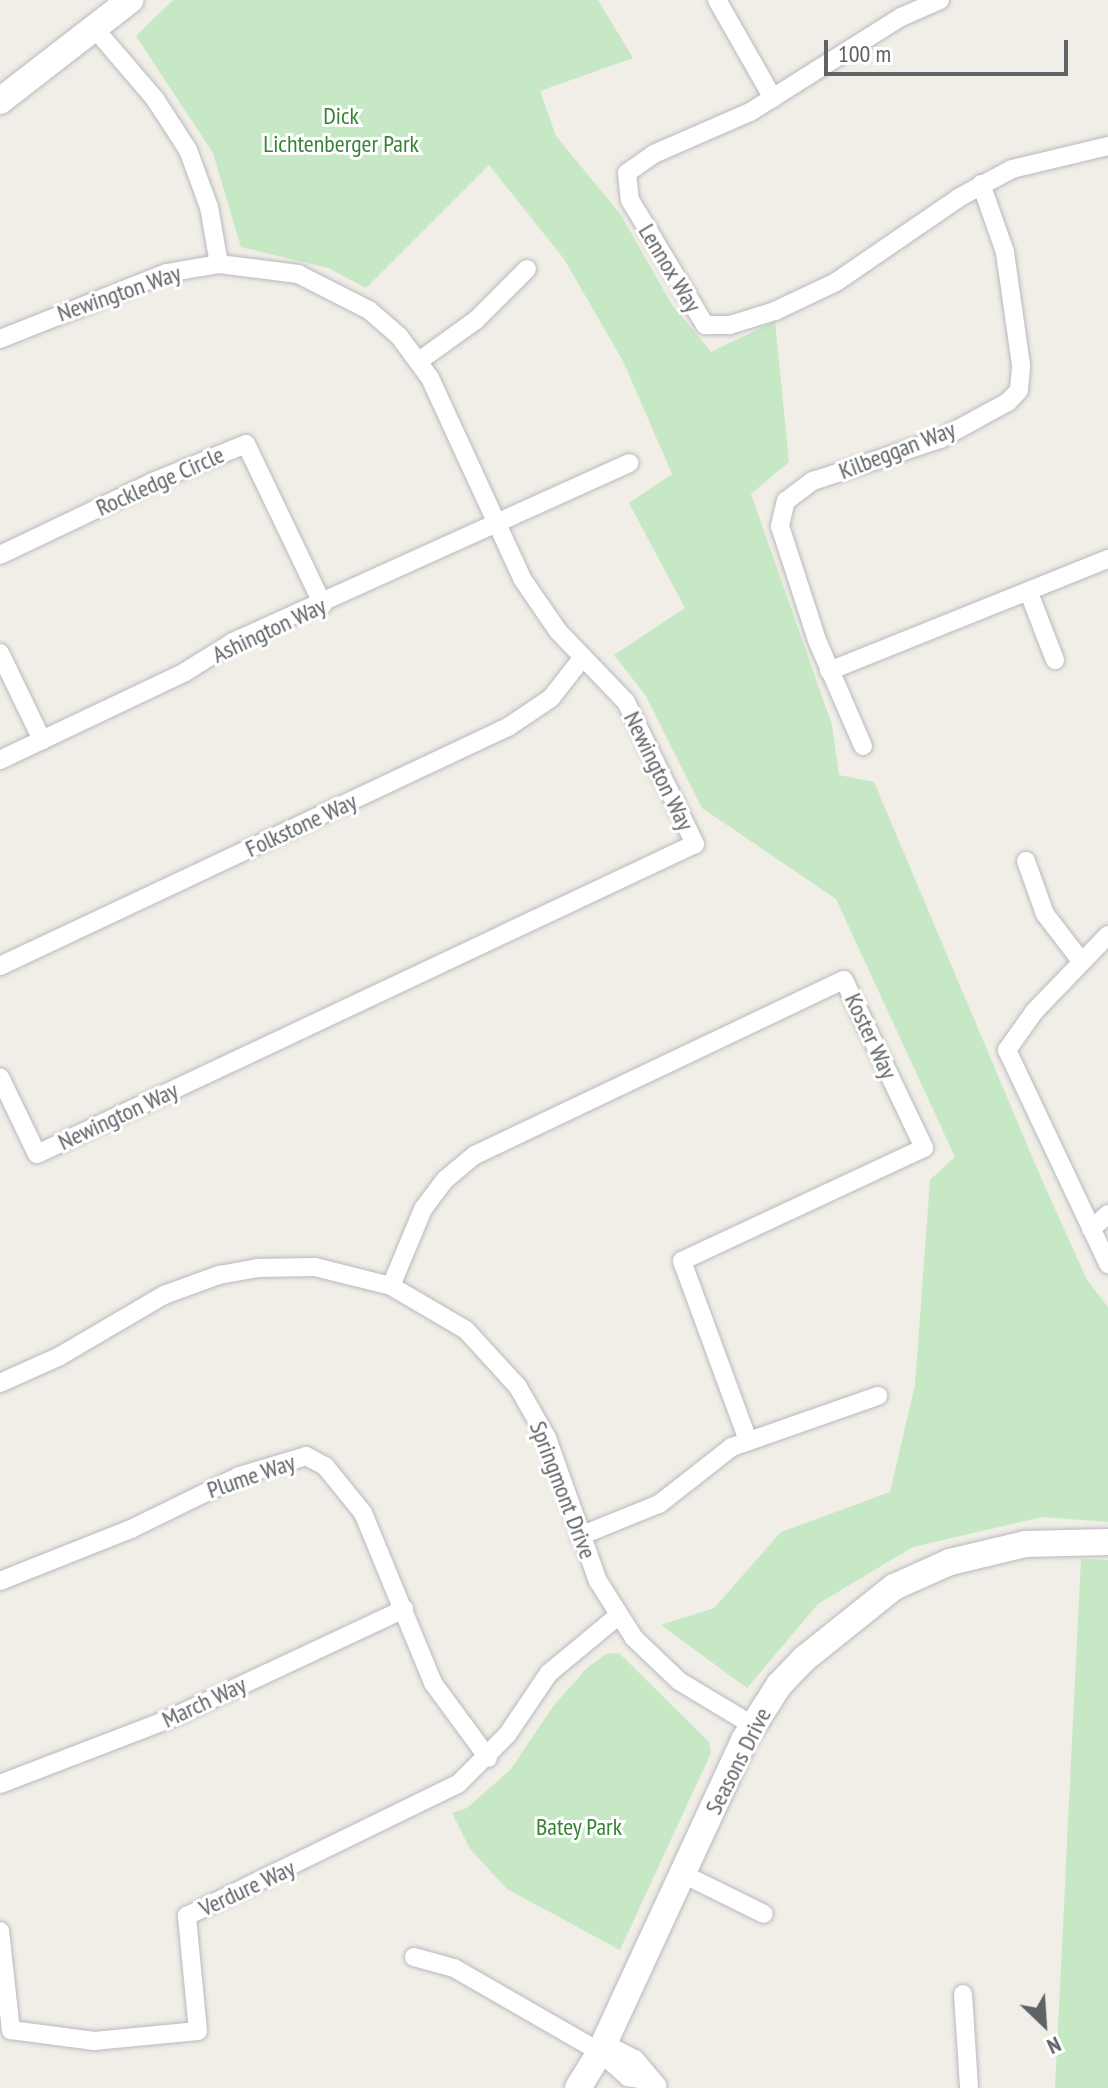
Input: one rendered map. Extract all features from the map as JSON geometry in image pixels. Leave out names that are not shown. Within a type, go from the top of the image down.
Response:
[{"type":"street","points":[[0,101],[96,30],[130,0]]},
{"type":"street","points":[[717,0],[773,98]]},
{"type":"street","name":"Lennox Way","points":[[940,0],[901,17],[773,98],[654,154],[627,173],[624,183],[637,214],[705,325],[730,325],[775,311],[836,282],[981,184],[1049,157],[1108,146]]},
{"type":"street","points":[[96,30],[155,99],[188,150],[209,207],[219,264]]},
{"type":"street","name":"Kilbeggan Way","points":[[829,671],[780,526],[786,501],[813,481],[940,439],[1008,402],[1019,390],[1021,365],[1005,252],[981,184]]},
{"type":"street","name":"Newington Way","points":[[0,339],[167,273],[219,264],[259,266],[317,280],[369,310],[419,361],[538,604],[583,657],[614,687],[636,718],[695,844],[37,1154],[0,1077]]},
{"type":"street","points":[[419,361],[476,320],[527,269]]},
{"type":"street","name":"Rockledge Circle","points":[[0,555],[155,481],[246,444],[323,605]]},
{"type":"street","name":"Ashington Way","points":[[0,760],[185,672],[233,642],[323,605],[629,463]]},
{"type":"street","points":[[863,746],[829,671],[1108,559]]},
{"type":"street","points":[[1029,593],[1055,660]]},
{"type":"street","points":[[0,653],[42,740]]},
{"type":"street","name":"Folkstone Way","points":[[0,966],[508,727],[551,698],[583,657]]},
{"type":"street","points":[[1026,861],[1045,914],[1081,961]]},
{"type":"street","points":[[1108,935],[1081,961],[1007,1050],[1108,1264]]},
{"type":"street","name":"Koster Way","points":[[391,1286],[433,1193],[475,1155],[844,980],[924,1148],[682,1261],[748,1440]]},
{"type":"street","points":[[1091,1229],[1108,1214]]},
{"type":"street","name":"Springmont Drive","points":[[0,1383],[60,1356],[164,1295],[219,1275],[276,1266],[315,1267],[391,1286],[466,1330],[518,1387],[547,1438],[580,1536],[618,1616],[679,1681],[752,1725]]},
{"type":"street","points":[[580,1536],[659,1504],[718,1455],[748,1440],[878,1396]]},
{"type":"street","name":"Plume Way","points":[[0,1581],[131,1529],[228,1480],[306,1456],[325,1466],[363,1513],[442,1700],[488,1758]]},
{"type":"street","name":"Seasons Drive","points":[[578,2088],[600,2052],[752,1725],[804,1659],[894,1587],[988,1551],[1064,1540],[1108,1542]]},
{"type":"street","name":"March Way","points":[[0,1784],[167,1720],[404,1609]]},
{"type":"street","name":"Verdure Way","points":[[0,1931],[11,2030],[94,2041],[198,2031],[187,1916],[425,1804],[488,1758],[549,1673],[618,1616]]},
{"type":"street","points":[[683,1874],[764,1914]]},
{"type":"street","points":[[414,1957],[454,1968],[600,2052],[615,2049],[635,2059],[655,2085]]},
{"type":"street","points":[[963,1994],[969,2088]]},
{"type":"green space","name":"Dick Lichtenberger Park","points":[[173,0],[598,0],[633,58],[540,91],[556,136],[621,215],[671,303],[711,352],[775,321],[789,462],[751,494],[832,725],[839,775],[874,782],[1042,1180],[1087,1280],[1108,1307],[1108,1522],[1042,1517],[913,1547],[818,1604],[747,1688],[661,1625],[714,1608],[781,1532],[890,1492],[915,1385],[930,1180],[955,1157],[836,899],[702,808],[646,696],[614,655],[685,608],[629,503],[672,474],[623,361],[564,259],[489,165],[366,288],[328,268],[241,247],[213,153],[136,36]]},
{"type":"green space","points":[[1081,1559],[1108,1560],[1108,2088],[1055,2088]]},
{"type":"green space","name":"Batey Park","points":[[619,1653],[709,1742],[711,1753],[620,1950],[507,1889],[470,1849],[452,1813],[467,1808],[511,1769],[554,1705],[587,1668],[606,1654]]}]
